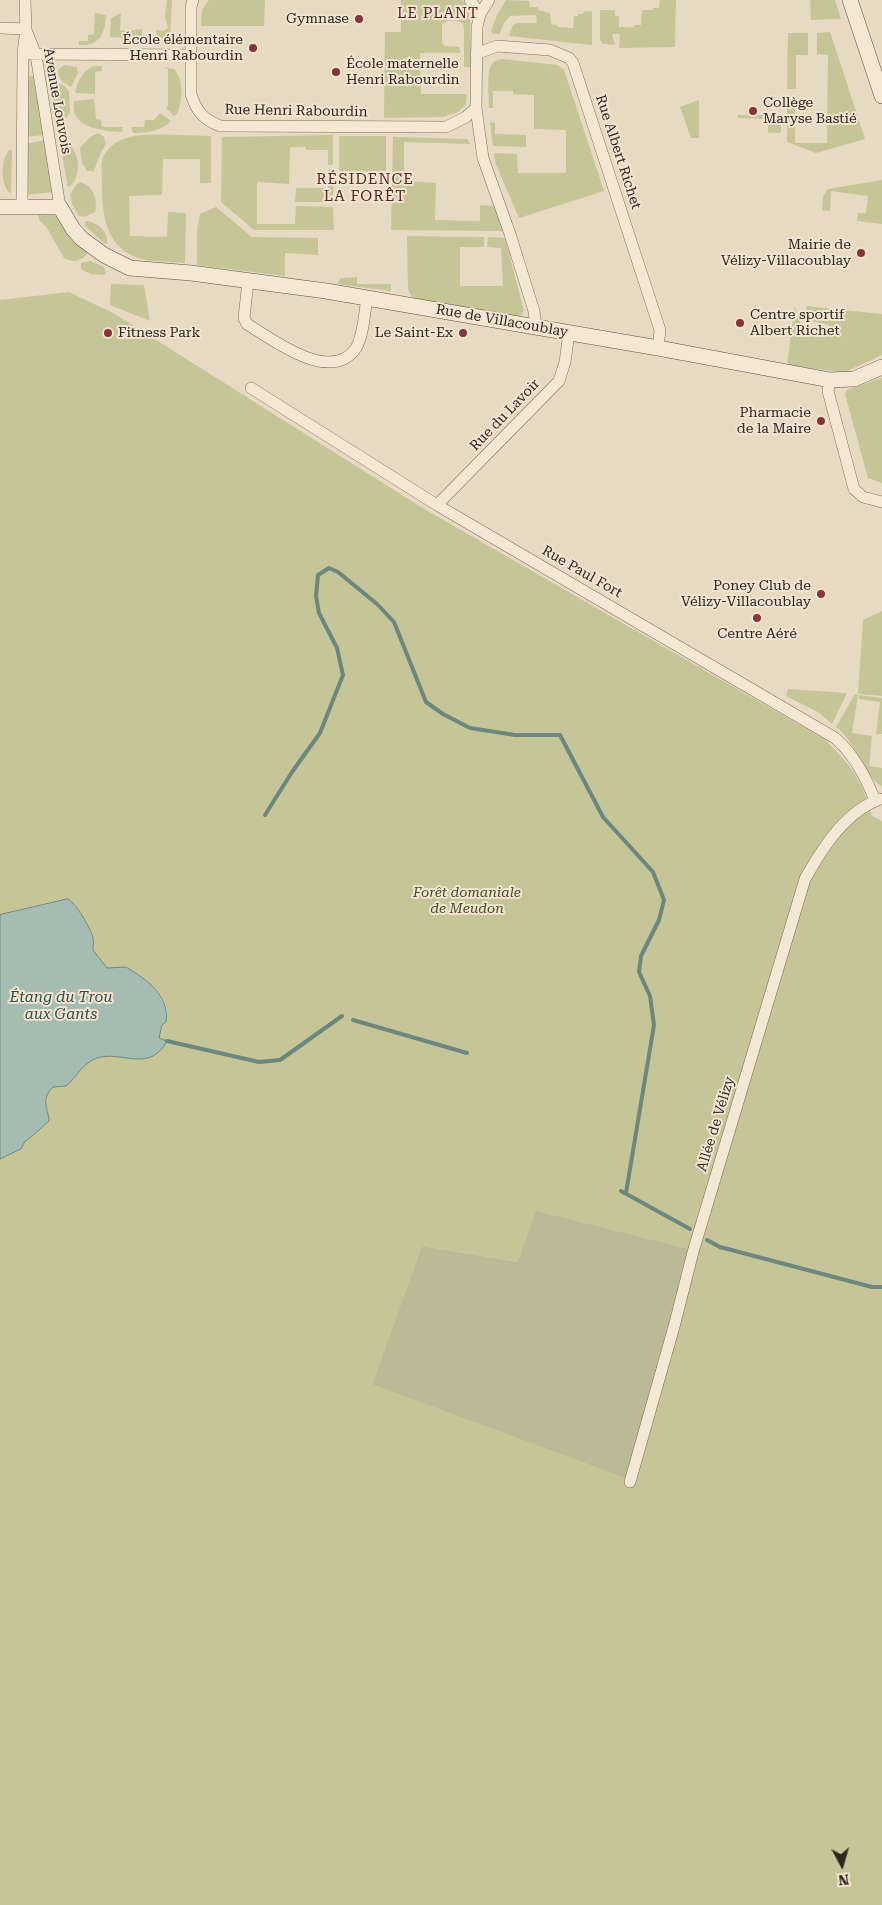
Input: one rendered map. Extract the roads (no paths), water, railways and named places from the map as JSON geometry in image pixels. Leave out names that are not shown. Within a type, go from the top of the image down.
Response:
[{"type":"street","points":[[0,28],[26,29],[25,0]]},
{"type":"street","name":"Rue Henri Rabourdin","points":[[193,0],[191,7],[191,94],[194,107],[211,122],[220,126],[446,127],[466,117],[476,108]]},
{"type":"street","points":[[470,0],[480,14]]},
{"type":"street","points":[[489,0],[480,14],[476,27],[476,108],[483,158],[510,234],[534,311],[536,327]]},
{"type":"street","points":[[850,0],[882,96]]},
{"type":"street","name":"Avenue Louvois","points":[[22,207],[23,53],[26,29]]},
{"type":"street","name":"Avenue Louvois","points":[[26,29],[36,55],[60,207]]},
{"type":"street","name":"Rue Albert Richet","points":[[476,54],[497,46],[550,50],[570,58],[660,330],[658,348]]},
{"type":"street","points":[[23,53],[36,55],[192,55]]},
{"type":"street","points":[[0,207],[60,207]]},
{"type":"street","name":"Rue de Villacoublay","points":[[60,207],[73,229],[82,239],[104,256],[119,264],[140,270],[191,273],[367,299],[658,348],[830,380],[854,378],[882,367]]},
{"type":"street","points":[[248,281],[244,318],[246,324],[297,354],[320,362],[333,362],[345,358],[356,348],[361,335],[367,299]]},
{"type":"street","name":"Rue du Lavoir","points":[[437,505],[558,381],[565,362],[569,333]]},
{"type":"street","points":[[830,380],[828,392],[854,489],[863,497],[882,502]]},
{"type":"street","name":"Rue Paul Fort","points":[[251,388],[437,505],[835,738],[844,745],[878,799]]},
{"type":"street","name":"Allée de Vélizy","points":[[630,1482],[693,1252],[805,879],[818,856],[838,828],[878,799]]},
{"type":"water","name":"Étang du Trou aux Gants","points":[[68,899],[79,911],[86,923],[92,934],[93,950],[107,968],[126,967],[142,977],[161,996],[166,1012],[166,1022],[162,1025],[159,1038],[167,1041],[160,1051],[144,1059],[107,1056],[92,1060],[66,1086],[53,1087],[46,1100],[49,1121],[25,1141],[21,1149],[0,1159],[0,915]]},
{"type":"waterway","points":[[265,815],[292,772],[320,733],[343,675],[337,648],[319,613],[316,596],[318,575],[329,568],[338,572],[377,604],[394,622],[426,702],[443,714],[470,728],[515,735],[560,735],[603,817],[653,872],[664,900],[659,920],[641,956],[639,972],[650,996],[654,1025],[626,1193]]},
{"type":"waterway","points":[[167,1041],[259,1062],[280,1060],[342,1016]]},
{"type":"waterway","points":[[353,1020],[467,1053]]},
{"type":"waterway","points":[[621,1191],[690,1229]]},
{"type":"waterway","points":[[707,1240],[720,1247],[872,1287],[882,1287]]},
{"type":"place","name":"Gymnase","points":[[359,19]]},
{"type":"place","name":"École élémentaire Henri Rabourdin","points":[[253,48]]},
{"type":"place","name":"École maternelle Henri Rabourdin","points":[[336,72]]},
{"type":"place","name":"Collège Maryse Bastié","points":[[753,111]]},
{"type":"place","name":"Mairie de Vélizy-Villacoublay","points":[[861,253]]},
{"type":"place","name":"Centre sportif Albert Richet","points":[[740,323]]},
{"type":"place","name":"Fitness Park","points":[[108,333]]},
{"type":"place","name":"Le Saint-Ex","points":[[463,333]]},
{"type":"place","name":"Pharmacie de la Maire","points":[[821,421]]},
{"type":"place","name":"Poney Club de Vélizy-Villacoublay","points":[[821,594]]},
{"type":"place","name":"Centre Aéré","points":[[757,618]]},
{"type":"district","name":"LE PLANT","points":[[438,14]]},
{"type":"district","name":"RÉSIDENCE LA FORÊT","points":[[365,188]]},
{"type":"park label","name":"Forêt domaniale de Meudon","points":[[467,902]]}]
